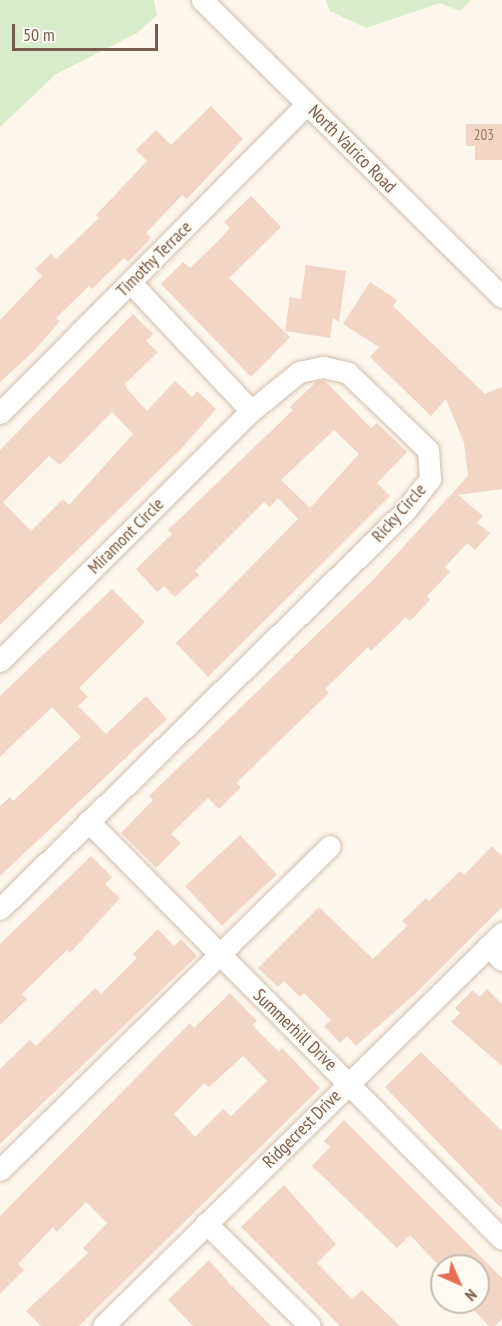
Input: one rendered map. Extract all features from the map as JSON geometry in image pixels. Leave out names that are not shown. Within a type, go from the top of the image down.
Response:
[{"type":"street","name":"North Valrico Road","points":[[202,0],[502,297]]},
{"type":"street","name":"Timothy Terrace","points":[[0,413],[307,104]]},
{"type":"street","points":[[131,283],[251,411]]},
{"type":"street","name":"Ricky Circle","points":[[88,820],[404,512],[430,479],[428,450],[348,373],[323,367],[299,372],[251,411]]},
{"type":"street","name":"Miramont Circle","points":[[0,662],[251,411]]},
{"type":"street","points":[[0,909],[88,820]]},
{"type":"street","name":"Summerhill Drive","points":[[88,820],[502,1239]]},
{"type":"street","points":[[0,1170],[330,846]]},
{"type":"street","name":"Ridgecrest Drive","points":[[102,1326],[349,1082],[497,946]]},
{"type":"street","points":[[206,1223],[310,1326]]},
{"type":"green space","points":[[0,0],[154,0],[157,15],[137,33],[56,74],[0,127]]},
{"type":"green space","points":[[326,0],[471,0],[460,11],[440,3],[366,28],[330,11]]},
{"type":"building","points":[[211,106],[243,139],[187,199],[182,195],[146,233],[151,238],[128,262],[124,258],[92,289],[89,286],[56,318],[60,321],[34,351],[0,382],[0,320],[42,276],[35,269],[51,254],[56,259],[99,218],[96,215],[147,161],[136,150],[156,130],[171,145]]},
{"type":"building","points":[[466,124],[502,124],[502,160],[475,160],[475,146],[466,146]]},
{"type":"building","points":[[251,196],[281,227],[229,278],[290,337],[251,377],[161,284],[183,262],[190,268],[220,239],[230,228],[224,222]]},
{"type":"building","points":[[306,265],[346,271],[339,322],[333,318],[330,338],[285,331],[290,297],[301,299]]},
{"type":"building","points":[[370,282],[397,300],[393,306],[485,394],[502,387],[502,489],[458,495],[483,516],[477,523],[490,533],[475,550],[467,543],[445,567],[450,572],[427,596],[430,600],[410,621],[406,617],[371,651],[368,647],[325,689],[329,693],[236,783],[241,787],[219,809],[208,798],[171,834],[181,843],[156,868],[121,833],[153,800],[149,796],[373,580],[468,476],[464,443],[446,399],[431,416],[370,357],[379,347],[343,324]]},
{"type":"building","points":[[133,314],[153,334],[146,341],[158,352],[125,384],[127,389],[147,411],[175,381],[192,397],[197,391],[216,409],[182,448],[0,625],[0,450]],"holes":[[[112,412],[133,434],[69,505],[63,499],[31,531],[3,502],[49,456],[60,465]]]},
{"type":"building","points":[[317,381],[325,381],[371,428],[377,423],[407,452],[377,483],[390,496],[208,677],[176,643],[298,519],[278,498],[270,507],[264,502],[195,571],[199,575],[175,597],[164,586],[157,592],[136,569],[172,534],[168,530],[293,410],[290,407]],"holes":[[[334,430],[359,454],[310,508],[281,480]]]},
{"type":"building","points":[[112,589],[145,622],[79,688],[88,697],[78,706],[106,734],[146,696],[167,719],[0,876],[0,806],[10,797],[13,801],[81,737],[52,707],[0,757],[0,696]]},
{"type":"building","points":[[240,835],[277,874],[222,926],[185,886]]},
{"type":"building","points":[[492,846],[502,856],[502,907],[416,993],[356,1046],[347,1036],[340,1043],[324,1026],[331,1020],[304,993],[300,997],[284,981],[278,987],[258,968],[319,907],[373,959],[407,926],[402,921],[426,898],[429,901],[460,871],[464,875]]},
{"type":"building","points":[[91,856],[112,877],[105,884],[120,898],[70,953],[67,950],[22,994],[27,999],[0,1025],[0,944]]},
{"type":"building","points":[[158,929],[174,946],[181,939],[197,956],[0,1144],[0,1069],[30,1040],[36,1046],[95,988],[101,994],[137,958],[133,954]]},
{"type":"building","points":[[487,989],[502,1004],[502,1066],[451,1022],[460,1013],[455,1008],[473,990],[479,997]]},
{"type":"building","points":[[230,993],[257,1021],[252,1025],[279,1052],[282,1048],[320,1088],[79,1326],[41,1326],[26,1311],[88,1253],[83,1248],[107,1223],[86,1202],[57,1232],[53,1227],[18,1264],[24,1270],[0,1294],[0,1216],[190,1023],[194,1028]],"holes":[[[243,1056],[267,1081],[231,1116],[223,1109],[195,1137],[174,1114],[204,1083],[209,1087]]]},
{"type":"building","points":[[421,1052],[502,1131],[502,1209],[385,1087]]},
{"type":"building","points":[[344,1120],[478,1254],[430,1254],[430,1256],[410,1235],[397,1248],[312,1166],[330,1147],[324,1141]]},
{"type":"building","points":[[284,1185],[336,1244],[317,1263],[352,1299],[362,1290],[400,1326],[340,1326],[241,1227]]},
{"type":"building","points":[[209,1260],[271,1326],[193,1326],[168,1300]]},
{"type":"building","points":[[490,1266],[502,1278],[502,1319],[495,1326],[489,1326],[478,1314],[490,1314]]}]
